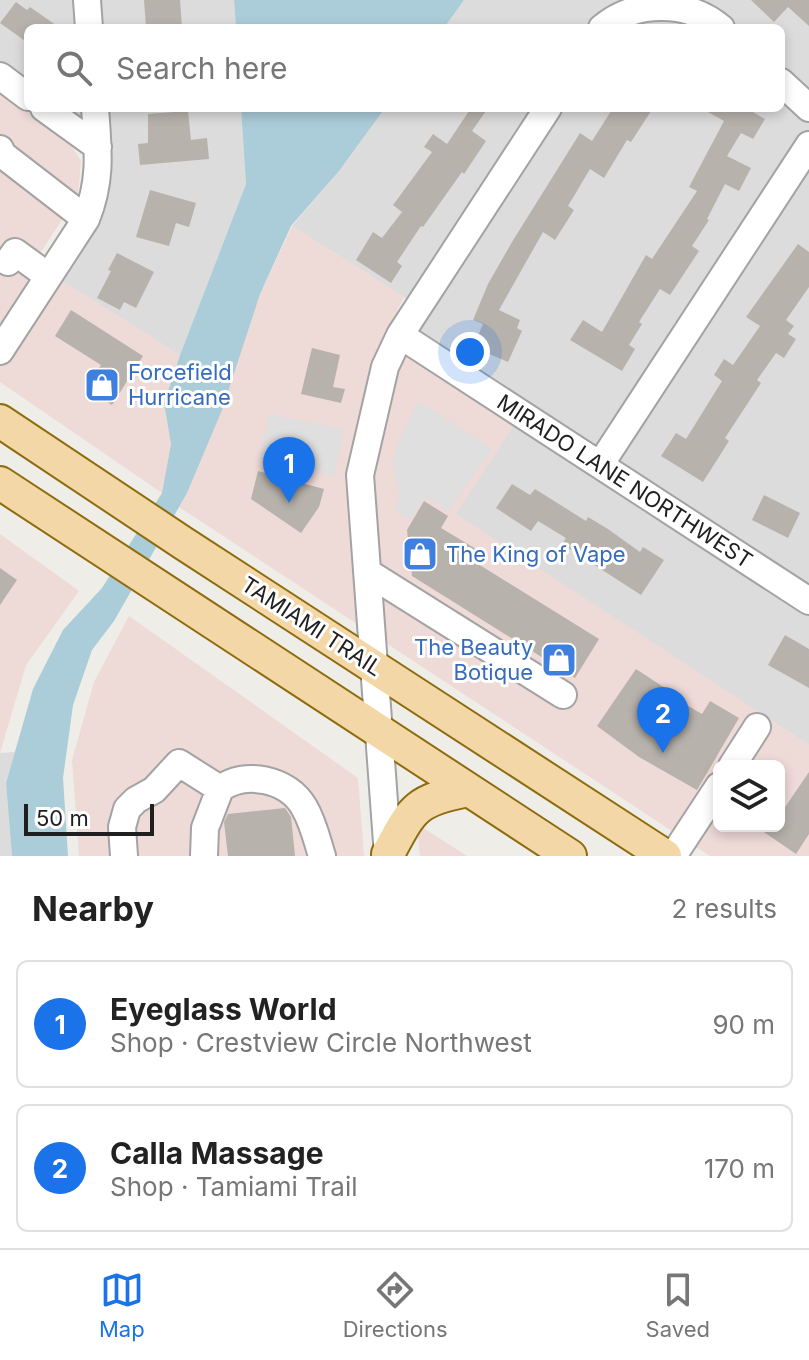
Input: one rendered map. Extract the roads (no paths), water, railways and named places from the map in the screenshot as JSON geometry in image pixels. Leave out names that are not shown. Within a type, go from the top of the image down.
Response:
[{"type":"main road","name":"TAMIAMI TRAIL","points":[[0,421],[665,856]]},
{"type":"main road","points":[[0,437],[34,444]]},
{"type":"main road","points":[[0,483],[570,856]]},
{"type":"main road","points":[[388,855],[406,819],[420,803],[468,790]]},
{"type":"street","points":[[87,0],[89,24]]},
{"type":"street","points":[[605,24],[632,7],[659,1],[686,5],[717,24]]},
{"type":"street","points":[[0,76],[24,94]]},
{"type":"street","points":[[785,86],[809,108]]},
{"type":"street","points":[[50,112],[98,147]]},
{"type":"street","points":[[0,351],[86,219],[96,196],[99,170],[95,112]]},
{"type":"street","points":[[388,855],[360,475],[385,367],[400,335],[545,112]]},
{"type":"street","points":[[600,465],[809,145]]},
{"type":"street","points":[[0,149],[3,155],[86,219]]},
{"type":"street","points":[[8,262],[15,252],[48,276]]},
{"type":"street","name":"MIRADO LANE NORTHWEST","points":[[400,335],[600,465],[806,593]]},
{"type":"street","points":[[367,572],[563,695]]},
{"type":"street","points":[[736,760],[757,727]]},
{"type":"street","points":[[124,856],[122,827],[127,809],[154,790],[179,763],[220,789]]},
{"type":"street","points":[[204,856],[205,828],[220,789],[233,779],[251,777],[274,783],[303,805],[322,856]]},
{"type":"street","points":[[673,856],[713,795]]},
{"type":"water","points":[[234,0],[464,0],[447,24],[236,24]]},
{"type":"water","points":[[241,112],[382,112],[339,171],[291,226],[260,294],[222,410],[187,493],[114,621],[92,650],[73,705],[63,778],[68,856],[12,856],[6,783],[33,689],[63,630],[102,588],[162,493],[171,444],[164,403],[246,184]]},
{"type":"place","name":"Forcefield Hurricane","points":[[102,385]]},
{"type":"place","name":"Eyeglass World","points":[[289,503]]},
{"type":"place","name":"The King of Vape","points":[[420,554]]},
{"type":"place","name":"The Beauty Botique","points":[[559,660]]},
{"type":"place","name":"Calla Massage","points":[[663,753]]}]
